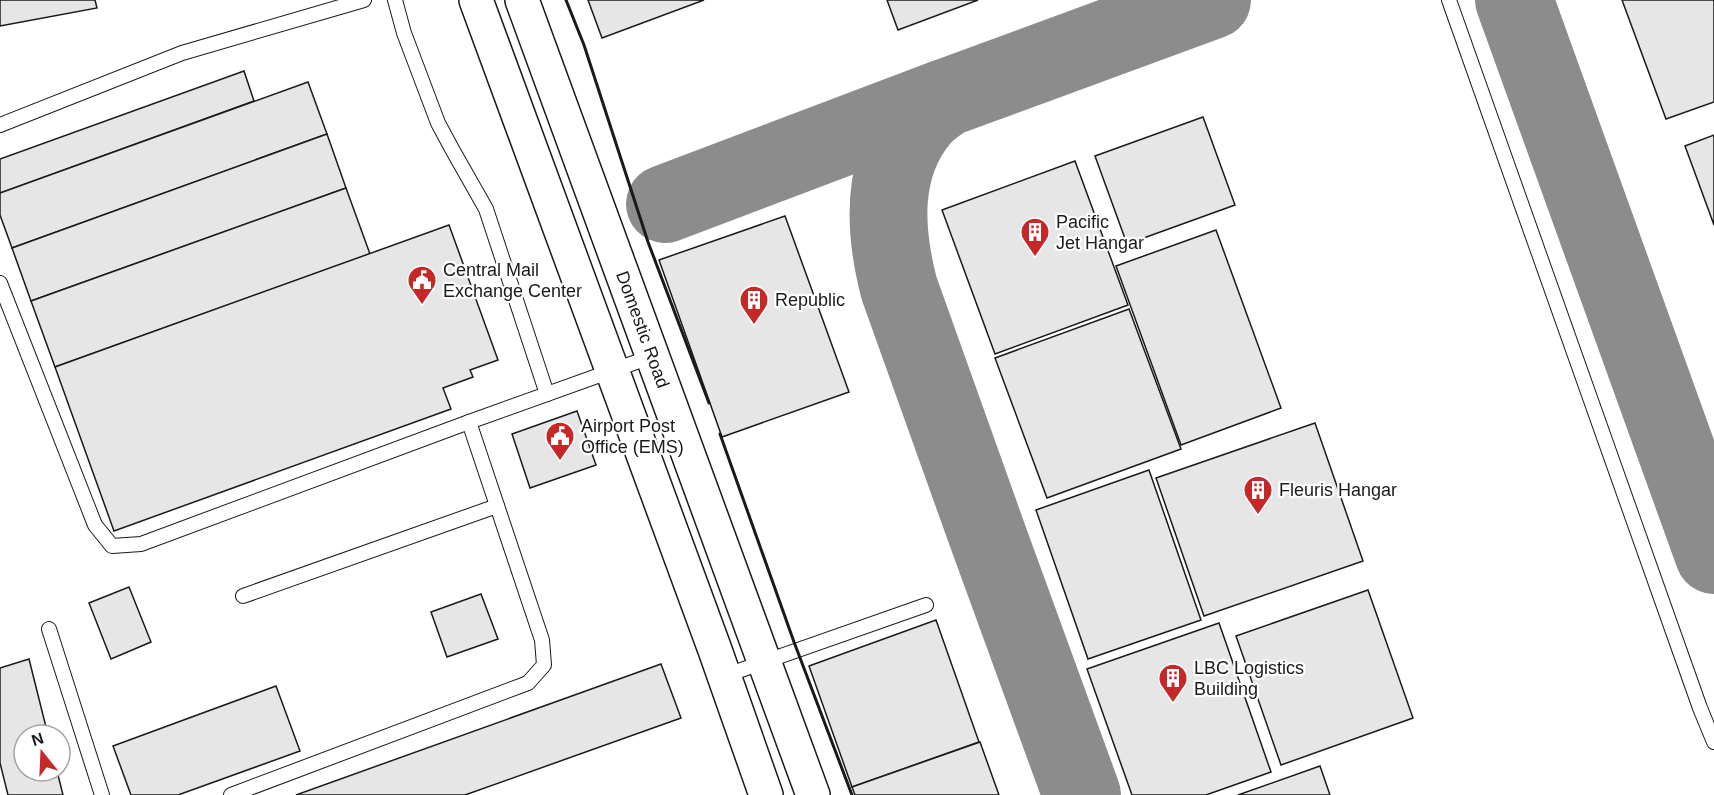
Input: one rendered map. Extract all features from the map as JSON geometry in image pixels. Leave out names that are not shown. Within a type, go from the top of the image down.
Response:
[{"type":"main road","points":[[476,0],[766,795]]},
{"type":"main road","name":"Domestic Road","points":[[522,0],[813,795]]},
{"type":"lane","points":[[0,125],[182,53],[364,0]]},
{"type":"lane","points":[[394,0],[438,123],[486,209],[547,394]]},
{"type":"lane","points":[[1449,0],[1714,742]]},
{"type":"lane","points":[[0,283],[95,525],[112,546],[141,544],[653,356]]},
{"type":"lane","points":[[231,795],[528,683],[544,665],[542,640],[469,422]]},
{"type":"lane","points":[[243,596],[497,506]]},
{"type":"lane","points":[[724,676],[926,605]]},
{"type":"lane","points":[[49,628],[102,795]]},
{"type":"building","points":[[0,0],[95,0],[97,8],[0,26]]},
{"type":"building","points":[[588,0],[704,0],[602,38]]},
{"type":"building","points":[[887,0],[978,0],[898,30]]},
{"type":"building","points":[[1622,0],[1714,0],[1714,102],[1666,119]]},
{"type":"building","points":[[244,71],[254,101],[0,193],[0,159]]},
{"type":"building","points":[[308,82],[327,134],[12,248],[0,215],[0,193]]},
{"type":"building","points":[[1203,117],[1235,205],[1127,244],[1095,156]]},
{"type":"building","points":[[327,134],[346,188],[31,301],[12,248]]},
{"type":"building","points":[[1714,135],[1714,225],[1685,146]]},
{"type":"building","name":"Pacific Jet Hangar","points":[[1075,161],[1128,305],[995,354],[942,210]]},
{"type":"building","points":[[346,188],[370,254],[55,367],[31,301]]},
{"type":"building","name":"Republic","points":[[785,216],[849,392],[722,437],[659,260]]},
{"type":"building","points":[[449,225],[498,360],[470,370],[473,377],[443,388],[451,409],[114,531],[55,367]]},
{"type":"building","points":[[1216,230],[1281,408],[1181,445],[1116,266]]},
{"type":"building","points":[[1129,309],[1181,449],[1047,498],[995,358]]},
{"type":"building","points":[[577,411],[596,465],[530,488],[512,434]]},
{"type":"building","name":"Fleuris Hangar","points":[[1315,423],[1363,561],[1204,616],[1156,478]]},
{"type":"building","points":[[1149,470],[1201,620],[1088,659],[1036,510]]},
{"type":"building","points":[[129,587],[151,642],[111,659],[89,603]]},
{"type":"building","points":[[1368,590],[1413,718],[1281,765],[1236,636]]},
{"type":"building","points":[[481,594],[498,639],[447,657],[431,612]]},
{"type":"building","points":[[936,620],[979,742],[852,787],[809,666]]},
{"type":"building","name":"LBC Logistics Building","points":[[1219,623],[1271,772],[1206,795],[1132,795],[1087,669]]},
{"type":"building","points":[[29,659],[45,723],[12,723],[12,783],[60,783],[63,795],[8,795],[0,763],[0,668]]},
{"type":"building","points":[[661,664],[681,718],[465,795],[296,795]]},
{"type":"building","points":[[276,686],[300,751],[178,795],[131,795],[113,746]]},
{"type":"building","points":[[980,742],[999,795],[855,795],[852,787]]},
{"type":"building","points":[[1320,766],[1330,795],[1238,795]]},
{"type":"taxiway","points":[[1082,795],[899,288],[890,244],[889,200],[892,178],[907,138],[923,116],[945,98],[1212,0]]},
{"type":"taxiway","points":[[1514,0],[1714,555]]},
{"type":"taxiway","points":[[665,204],[945,98]]},
{"type":"wall","points":[[566,0],[584,45],[648,242],[709,403]]},
{"type":"wall","points":[[720,434],[794,642],[852,795]]},
{"type":"place","name":"Pacific Jet Hangar","points":[[1035,258]]},
{"type":"place","name":"Central Mail Exchange Center","points":[[422,306]]},
{"type":"place","name":"Republic","points":[[754,326]]},
{"type":"place","name":"Airport Post Office (EMS)","points":[[560,462]]},
{"type":"place","name":"Fleuris Hangar","points":[[1258,516]]},
{"type":"place","name":"LBC Logistics Building","points":[[1173,704]]}]
